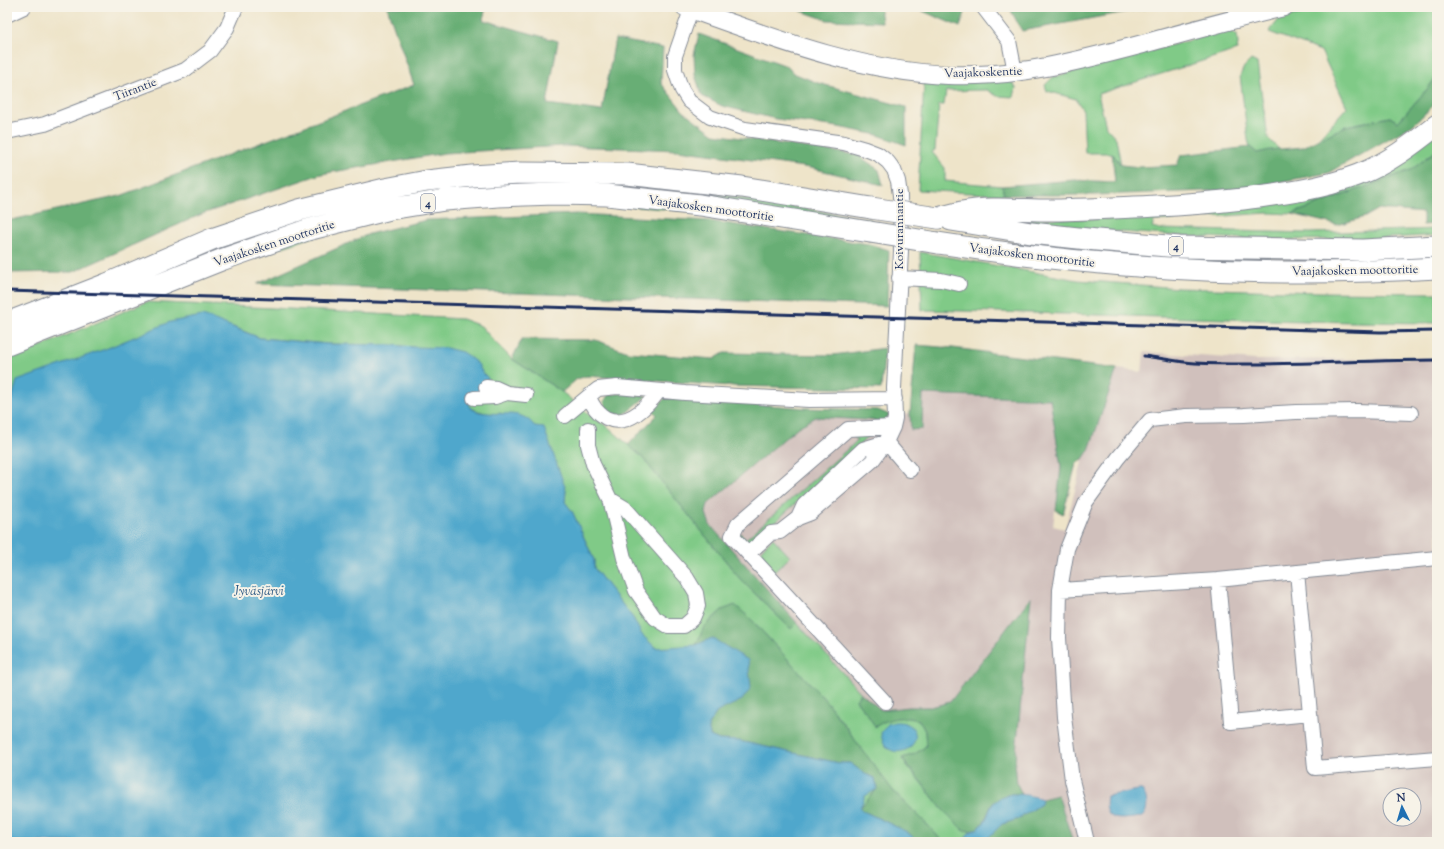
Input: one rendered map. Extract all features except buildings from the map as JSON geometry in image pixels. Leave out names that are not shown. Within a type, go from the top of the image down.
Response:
[{"type":"highway","points":[[938,218],[963,212],[993,210],[1131,208],[1211,203],[1276,195],[1320,186],[1359,174],[1389,160],[1418,141],[1437,125]]},
{"type":"highway","name":"Vaajakosken moottoritie","points":[[7,323],[107,284],[212,239],[299,210],[385,189],[427,181],[520,173],[627,174],[742,187],[1031,233],[1179,247],[1363,250],[1437,246]]},
{"type":"highway","name":"Vaajakosken moottoritie","points":[[7,346],[221,260],[307,230],[390,209],[445,200],[498,196],[555,194],[607,195],[700,205],[938,244],[1022,256],[1131,266],[1255,272],[1344,272],[1437,268]]},
{"type":"highway","points":[[1344,272],[1380,280],[1437,283]]},
{"type":"main road","name":"Vaajakoskentie","points":[[689,8],[810,50],[855,62],[915,72],[949,75],[981,75],[1047,67],[1106,54],[1284,7]]},
{"type":"street","points":[[7,15],[24,7]]},
{"type":"street","name":"Tiirantie","points":[[7,132],[45,124],[185,70],[210,51],[227,28],[236,7]]},
{"type":"street","points":[[983,7],[1010,41],[1015,72]]},
{"type":"street","name":"Koivurannantie","points":[[689,8],[675,56],[675,70],[682,90],[689,101],[710,117],[745,129],[825,140],[865,149],[878,154],[888,162],[894,170],[898,181],[900,195],[901,251],[894,388],[895,418],[893,427],[886,442],[872,461],[839,490],[811,513],[798,518],[780,532],[771,533],[749,553]]},
{"type":"street","points":[[899,278],[941,280],[959,284]]},
{"type":"street","points":[[486,387],[496,388],[507,393],[526,395]]},
{"type":"street","points":[[564,416],[598,389],[611,388],[809,400],[895,399]]},
{"type":"street","points":[[590,396],[592,405],[603,417],[612,421],[623,421],[635,415],[651,402],[659,391]]},
{"type":"street","points":[[474,398],[495,397],[507,393]]},
{"type":"street","points":[[1087,842],[1072,780],[1064,717],[1059,638],[1060,590],[1067,549],[1086,502],[1118,458],[1150,420],[1186,416],[1296,412],[1357,411],[1411,413]]},
{"type":"street","points":[[885,702],[732,536],[738,524],[848,429],[893,427]]},
{"type":"street","points":[[588,429],[588,445],[593,464],[610,498],[626,563],[636,591],[655,618],[668,626],[684,626],[693,618],[698,606],[696,593],[687,578],[624,508],[610,498]]},
{"type":"street","points":[[886,442],[910,470]]},
{"type":"street","points":[[1060,590],[1218,580],[1437,558]]},
{"type":"street","points":[[1297,572],[1315,768],[1437,758]]},
{"type":"street","points":[[1218,580],[1231,722],[1309,714]]},
{"type":"shaded area","points":[[1144,352],[1256,360],[1437,358],[1437,842],[1073,842],[1058,795],[1042,799],[1032,795],[1022,794],[1017,784],[1015,762],[1030,598],[950,702],[931,707],[910,707],[880,710],[861,693],[730,550],[710,525],[706,513],[708,504],[798,427],[816,417],[883,421],[890,415],[910,414],[911,430],[922,429],[923,394],[1050,399],[1061,467],[1053,526],[1065,529],[1083,459],[1089,450],[1117,369],[1142,372]]},
{"type":"green space","points":[[387,7],[486,7],[483,20],[558,41],[547,104],[602,111],[615,39],[663,48],[661,83],[683,111],[714,134],[858,155],[879,170],[883,185],[811,168],[678,150],[564,146],[445,153],[321,174],[202,214],[73,272],[7,273],[7,221],[120,196],[414,85]]},
{"type":"green space","points":[[800,7],[880,7],[882,22],[827,20],[801,11]]},
{"type":"green space","points":[[913,7],[967,7],[960,27]]},
{"type":"green space","points":[[1009,7],[1154,7],[1022,31]]},
{"type":"green space","points":[[1335,7],[1437,7],[1437,76],[1398,122],[1390,117],[1346,126],[1316,141],[1347,107],[1321,51],[1269,32],[1280,18]]},
{"type":"green space","points":[[1228,30],[1237,35],[1237,50],[1098,94],[1106,127],[1116,138],[1121,165],[1112,153],[1085,153],[1083,110],[1076,99],[1047,91],[1045,85],[1053,77]]},
{"type":"green space","points":[[699,34],[787,66],[793,73],[818,83],[906,107],[906,145],[878,135],[838,127],[776,119],[722,106],[702,96],[695,75],[694,55]]},
{"type":"green space","points":[[1251,60],[1257,63],[1268,138],[1279,149],[1257,153],[1250,147],[1240,76],[1244,67]]},
{"type":"green space","points":[[1437,76],[1437,102],[1413,125],[1328,173],[1235,190],[1095,195],[1004,195],[1002,186],[1074,180],[1115,182],[1112,153],[1121,165],[1140,167],[1177,165],[1181,155],[1250,147],[1257,153],[1270,150],[1303,147],[1346,126],[1390,117],[1398,122]]},
{"type":"green space","points":[[1010,80],[1016,88],[1014,97],[997,96],[987,90],[946,91],[944,105],[939,105],[935,150],[932,152],[945,168],[945,181],[1002,186],[1004,195],[918,190],[924,83]]},
{"type":"green space","points":[[1437,134],[1437,150],[1411,170],[1292,214],[1268,213],[1154,221],[1152,227],[1160,229],[1310,233],[1437,229],[1437,235],[1393,238],[1306,240],[1217,238],[1086,229],[981,218],[1108,219],[1158,217],[1278,204]]},
{"type":"green space","points":[[1437,150],[1437,224],[1423,225],[1423,213],[1379,209],[1365,217],[1337,225],[1292,214],[1411,170]]},
{"type":"green space","points":[[498,183],[637,184],[712,193],[871,220],[870,224],[445,193],[7,339],[7,333],[217,248],[305,218],[416,192]]},
{"type":"green space","points":[[577,214],[709,221],[869,244],[889,250],[887,306],[257,284],[369,234],[426,220]]},
{"type":"green space","points":[[920,252],[1078,280],[1179,288],[1320,292],[1437,293],[1437,323],[1244,320],[922,310]]},
{"type":"green space","points":[[146,302],[462,319],[481,326],[512,359],[562,392],[595,419],[607,426],[641,456],[741,580],[791,629],[797,623],[861,693],[856,700],[875,726],[891,719],[901,717],[919,720],[925,731],[926,746],[915,754],[902,759],[943,810],[963,830],[971,831],[966,836],[969,840],[965,842],[938,842],[941,840],[922,819],[879,777],[847,728],[826,701],[751,619],[722,610],[704,627],[697,644],[877,789],[860,808],[863,811],[907,832],[916,842],[676,705],[633,618],[594,568],[594,560],[572,511],[565,502],[566,490],[535,427],[500,413],[489,414],[469,408],[469,402],[413,347],[391,345],[328,344],[260,338],[231,326],[12,398],[7,402],[7,357],[44,345]]},
{"type":"green space","points":[[522,339],[596,340],[628,352],[714,359],[724,353],[833,355],[885,348],[881,389],[729,386],[587,376],[577,379],[562,392],[512,359]]},
{"type":"green space","points":[[916,345],[953,348],[1117,369],[1089,450],[1083,459],[1076,464],[1063,514],[1056,510],[1061,467],[1050,399],[923,394],[922,429],[911,430],[910,414]]},
{"type":"green space","points":[[623,393],[647,396],[625,414],[614,414],[609,412],[605,407],[604,402],[608,395]]},
{"type":"green space","points":[[666,397],[806,408],[878,410],[890,415],[883,421],[816,417],[798,427],[708,504],[706,513],[710,525],[797,623],[791,629],[741,580],[641,456],[628,445],[657,415],[653,411]]},
{"type":"green space","points":[[869,433],[870,435],[751,544],[745,544],[739,536],[740,533],[746,539],[857,441],[851,434]]},
{"type":"green space","points":[[773,538],[790,557],[774,572],[760,555],[760,551]]},
{"type":"green space","points":[[1031,597],[1015,762],[1017,784],[1022,794],[1011,794],[1000,798],[992,804],[984,822],[980,827],[971,831],[963,830],[943,810],[902,758],[915,754],[926,746],[925,731],[919,720],[896,718],[875,727],[856,700],[861,693],[881,710],[910,707],[931,707],[950,702]]},
{"type":"green space","points":[[735,605],[751,619],[826,701],[894,792],[941,840],[938,842],[916,842],[907,832],[863,811],[860,808],[877,789],[875,778],[865,774],[850,763],[839,763],[739,741],[719,740],[710,736],[708,725],[717,712],[696,645],[704,627],[722,610]]},
{"type":"green space","points":[[1058,795],[1073,842],[986,842],[1002,824],[1018,819],[1041,804],[1042,799]]},
{"type":"water","name":"Jyväsjärvi","points":[[202,316],[260,338],[328,344],[446,348],[462,352],[468,356],[478,364],[482,372],[488,378],[486,387],[469,402],[470,408],[483,413],[514,414],[526,418],[535,427],[544,428],[566,490],[565,502],[572,511],[594,560],[594,568],[633,618],[642,635],[656,648],[696,645],[712,638],[748,660],[751,688],[742,700],[717,712],[708,725],[710,736],[719,740],[739,741],[839,763],[850,763],[865,774],[875,778],[877,789],[865,796],[860,808],[863,811],[907,832],[916,842],[7,842],[7,402],[12,398],[17,381],[108,348],[170,322]]},
{"type":"water","points":[[902,722],[912,727],[915,733],[915,740],[912,745],[901,751],[894,751],[888,748],[883,742],[881,733],[888,724]]},
{"type":"water","points":[[1142,790],[1146,796],[1147,808],[1142,817],[1121,819],[1111,816],[1106,805],[1107,796]]},
{"type":"water","points":[[1011,794],[1026,795],[1042,799],[1041,804],[1018,819],[1002,824],[988,838],[977,841],[969,840],[966,836],[984,823],[994,803],[1000,798]]},
{"type":"railway","points":[[7,291],[1380,332],[1437,331]]},
{"type":"railway","points":[[1144,356],[1189,362],[1225,364],[1437,360]]}]
